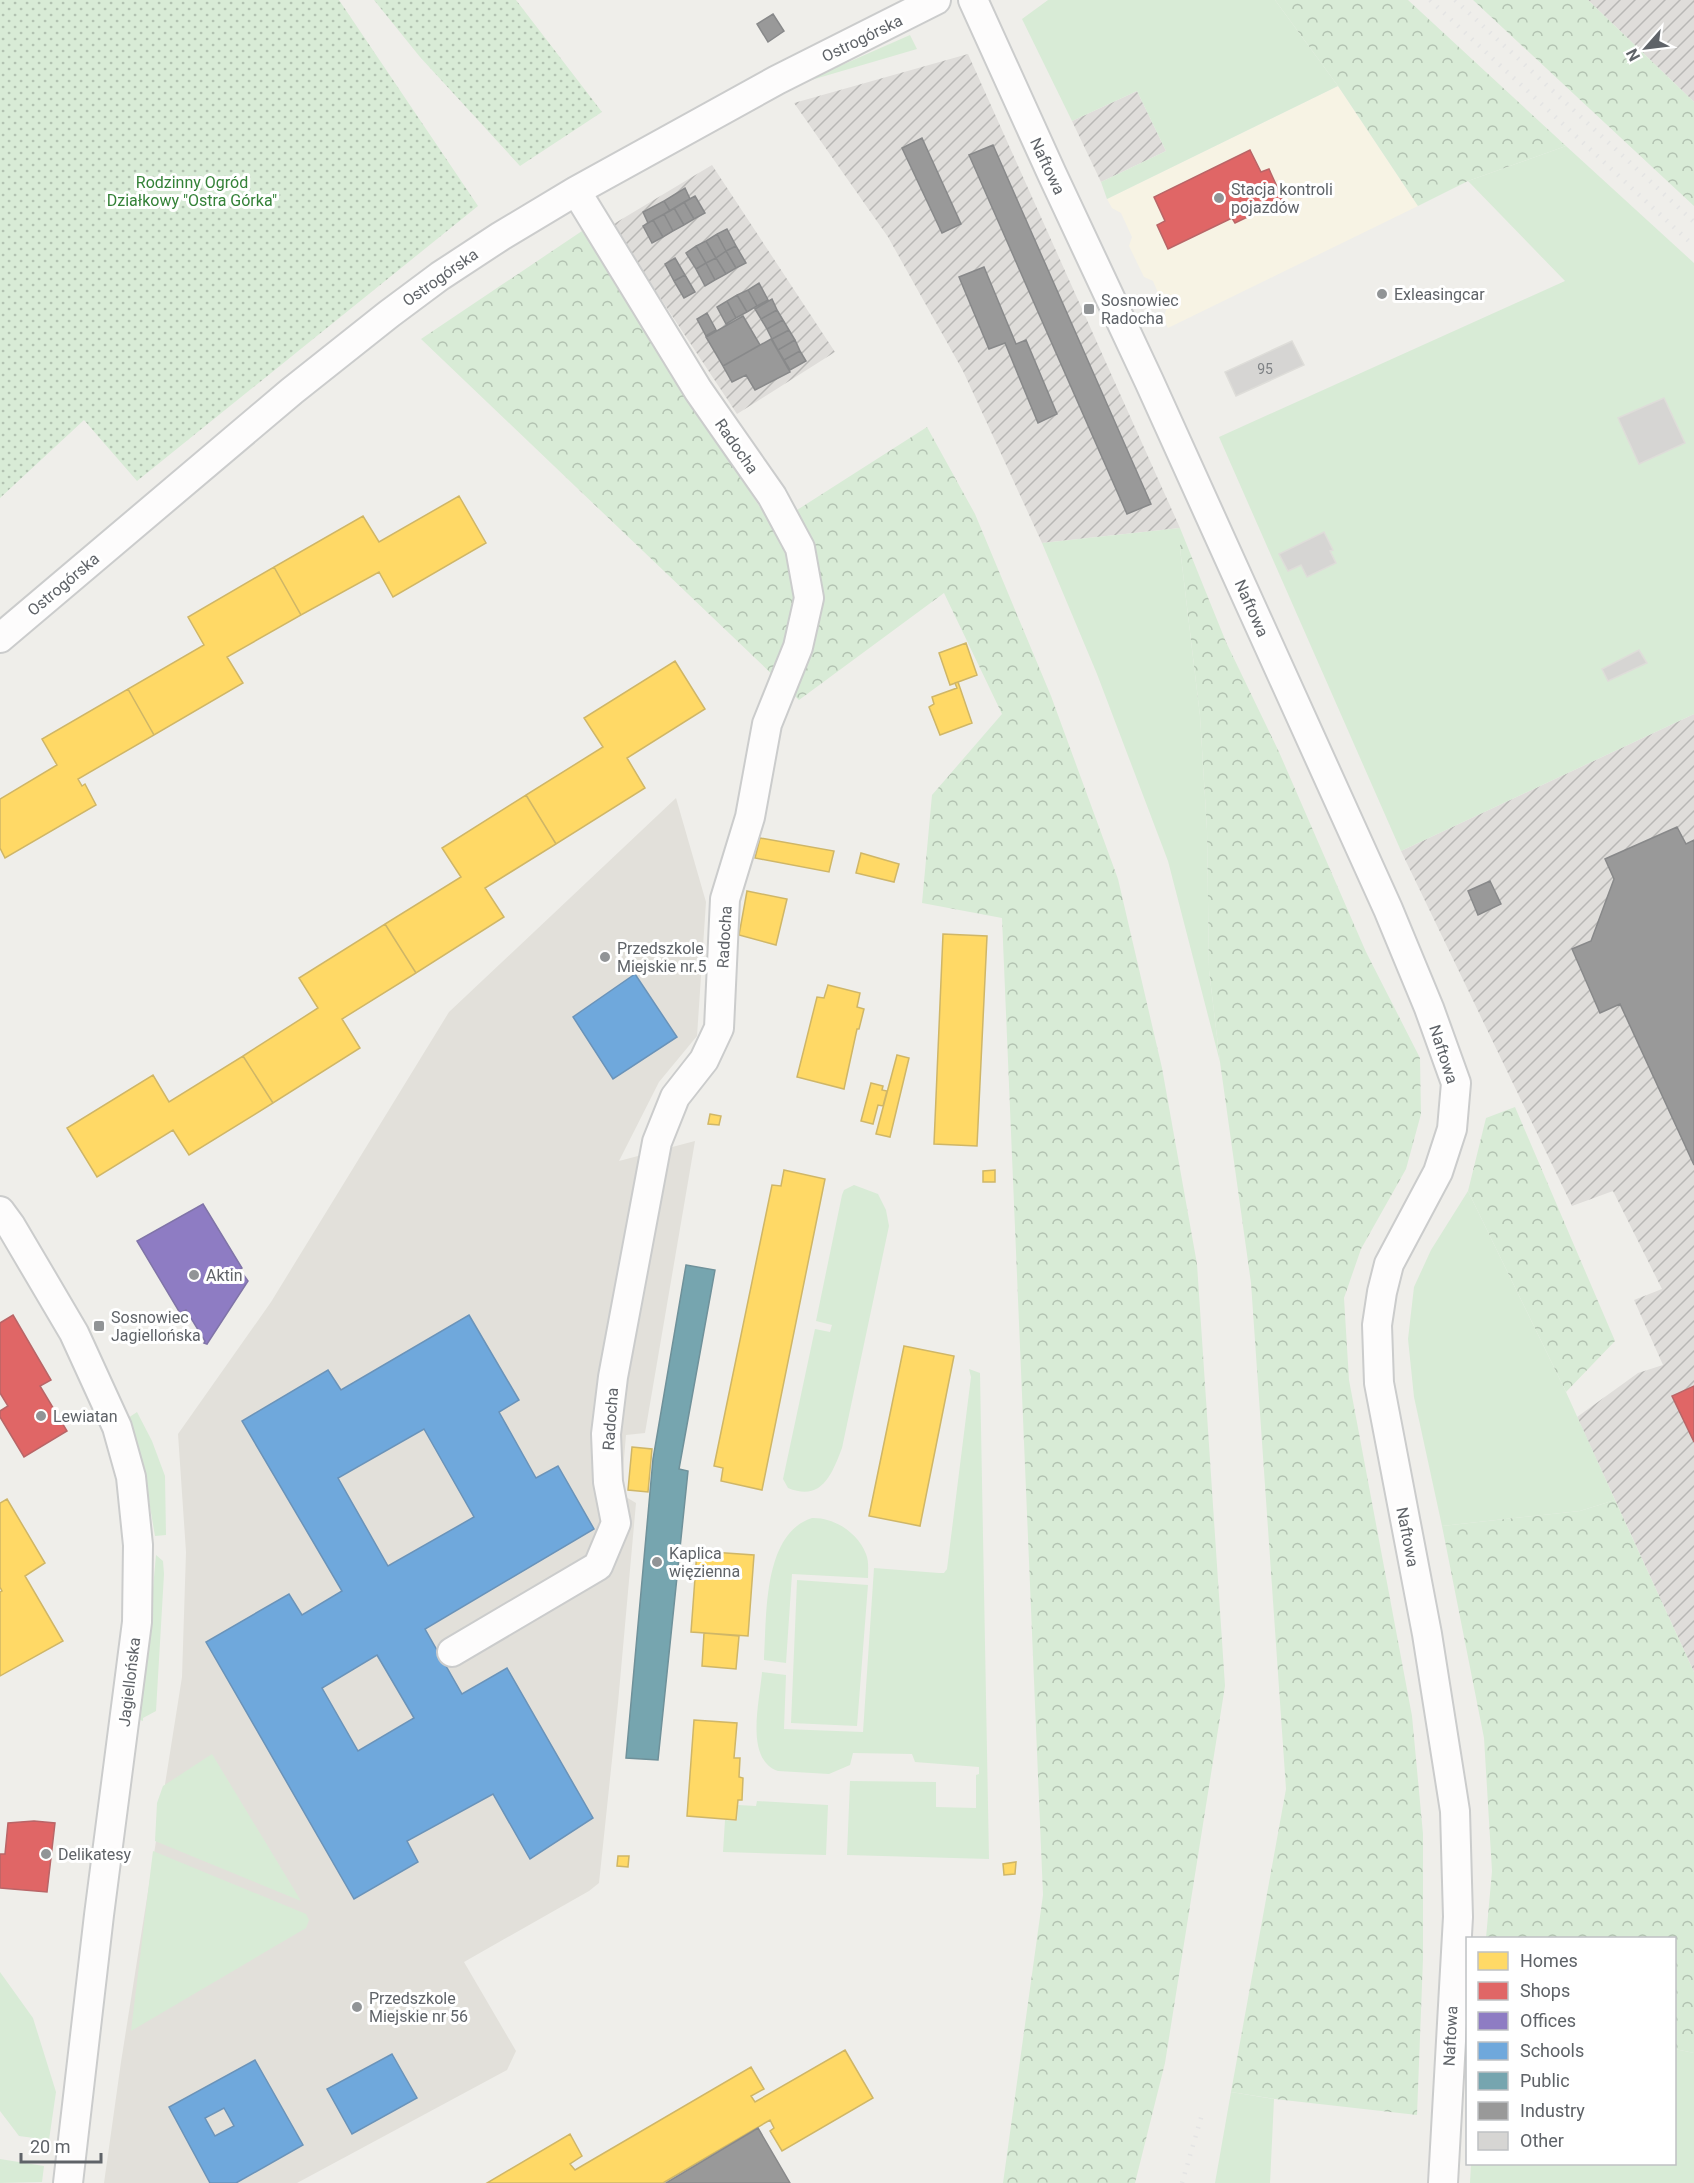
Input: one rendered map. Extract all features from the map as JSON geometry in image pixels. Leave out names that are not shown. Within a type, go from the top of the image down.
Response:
[{"type":"street","name":"Ostrogórska","points":[[0,638],[239,435],[389,314],[484,246],[576,191],[777,80],[936,0]]},
{"type":"street","name":"Naftowa","points":[[973,0],[1149,381],[1378,888],[1429,1008],[1456,1083],[1452,1129],[1438,1172],[1389,1264],[1377,1325],[1379,1383],[1427,1635],[1455,1811],[1458,1917],[1443,2183]]},
{"type":"street","name":"Radocha","points":[[452,1652],[598,1566],[616,1523],[608,1482],[608,1423],[613,1377],[657,1142],[675,1097],[704,1060],[719,1029],[725,899],[750,817],[766,724],[798,648],[809,598],[800,548],[772,496],[698,390],[576,191]]},
{"type":"street","name":"Jagiellońska","points":[[0,1211],[74,1333],[117,1427],[131,1477],[138,1545],[137,1622],[99,1915],[68,2183]]},
{"type":"shaded area","points":[[1588,0],[1694,0],[1694,102]]},
{"type":"shaded area","points":[[968,54],[1180,528],[1042,543],[963,371],[888,237],[794,103]]},
{"type":"shaded area","points":[[1338,86],[1418,206],[1168,328],[1163,319],[1166,310],[1153,281],[1144,277],[1129,246],[1132,237],[1121,213],[1112,208],[1107,199]]},
{"type":"shaded area","points":[[1137,91],[1166,151],[1101,182],[1072,121]]},
{"type":"shaded area","points":[[712,165],[835,352],[737,414],[612,225]]},
{"type":"shaded area","points":[[1694,714],[1694,1672],[1577,1417],[1638,1373],[1663,1365],[1634,1300],[1662,1289],[1613,1191],[1572,1206],[1401,851]]},
{"type":"shaded area","points":[[676,798],[706,902],[697,1036],[659,1082],[619,1161],[695,1141],[645,1433],[626,1435],[621,1494],[636,1503],[599,1883],[589,1891],[464,1962],[516,2051],[507,2070],[297,2183],[104,2183],[182,1677],[186,1552],[178,1434],[271,1302],[449,1012]]},
{"type":"green space","name":"Rodzinny Ogród Działkowy \"Ostra Górka\"","points":[[0,0],[339,0],[478,206],[137,481],[84,420],[0,498]]},
{"type":"green space","points":[[374,0],[516,0],[602,112],[520,166],[420,57]]},
{"type":"green space","points":[[1048,0],[1275,0],[1338,86],[1107,199],[1101,182],[1166,151],[1137,91],[1072,121],[1022,19]]},
{"type":"green space","points":[[1275,0],[1408,0],[1566,146],[1468,181],[1418,206],[1338,86]]},
{"type":"green space","points":[[1473,0],[1588,0],[1694,102],[1694,206]]},
{"type":"green space","points":[[910,35],[917,49],[801,83]]},
{"type":"green space","points":[[1566,146],[1694,263],[1694,714],[1401,851],[1219,437],[1565,281],[1468,181]]},
{"type":"green space","points":[[582,231],[772,526],[927,427],[975,514],[1051,696],[1118,879],[1162,1068],[1197,1264],[1225,1686],[1165,2063],[1135,2183],[1003,2183],[1043,1895],[1002,918],[922,903],[932,795],[1002,714],[944,593],[799,700],[421,339]]},
{"type":"green space","points":[[1180,528],[1180,548],[1200,716],[1207,830],[1209,970],[1220,1062],[1168,861],[1097,674],[1042,543]]},
{"type":"green space","points":[[1180,528],[1226,642],[1279,752],[1366,952],[1420,1058],[1421,1114],[1406,1169],[1361,1249],[1344,1298],[1349,1380],[1412,1716],[1423,1834],[1423,1959],[1417,2115],[1231,2092],[1286,1789],[1251,1283],[1209,970],[1207,830],[1200,716],[1180,548]]},
{"type":"green space","points":[[1515,1107],[1615,1341],[1566,1392],[1468,1191],[1486,1118]]},
{"type":"green space","points":[[854,1185],[878,1194],[886,1210],[889,1226],[842,1448],[824,1483],[809,1491],[800,1491],[788,1488],[783,1479],[815,1329],[830,1332],[832,1325],[816,1321],[842,1195],[844,1190]]},
{"type":"green space","points":[[1468,1191],[1566,1392],[1615,1500],[1580,1511],[1442,1526],[1414,1397],[1408,1339],[1414,1287],[1431,1250]]},
{"type":"green space","points":[[969,1369],[980,1373],[989,1859],[847,1855],[850,1781],[936,1782],[936,1807],[976,1808],[976,1775],[979,1774],[979,1767],[915,1762],[912,1754],[853,1753],[850,1765],[829,1774],[778,1771],[767,1764],[757,1742],[757,1713],[762,1672],[786,1675],[784,1729],[863,1732],[874,1568],[939,1573],[944,1573],[947,1569],[971,1377]]},
{"type":"green space","points":[[137,1412],[152,1441],[165,1476],[166,1535],[155,1536],[142,1460],[128,1418]]},
{"type":"green space","points":[[1615,1500],[1694,1672],[1694,2053],[1676,2049],[1676,1937],[1486,1937],[1492,1871],[1484,1738],[1442,1526],[1580,1511]]},
{"type":"green space","points":[[812,1518],[837,1523],[857,1539],[867,1557],[868,1578],[792,1574],[786,1663],[764,1660],[767,1601],[776,1559],[784,1541],[796,1527]]},
{"type":"green space","points":[[156,1555],[163,1561],[164,1574],[156,1711],[143,1718],[143,1721],[139,1716]]},
{"type":"green space","points":[[797,1580],[868,1585],[857,1726],[791,1723]]},
{"type":"green space","points":[[212,1754],[301,1901],[155,1841],[157,1803],[163,1786]]},
{"type":"green space","points":[[757,1801],[828,1805],[826,1855],[723,1852],[725,1820],[737,1821],[738,1805],[756,1806]]},
{"type":"green space","points":[[153,1851],[306,1914],[309,1920],[306,1928],[131,2031]]},
{"type":"green space","points":[[0,1972],[33,2018],[56,2092],[49,2140],[19,2136],[0,2111]]},
{"type":"green space","points":[[1676,2049],[1694,2053],[1694,2183],[1470,2183],[1471,2165],[1676,2165]]},
{"type":"green space","points":[[1231,2092],[1274,2099],[1270,2183],[1215,2183]]},
{"type":"green space","points":[[0,2159],[44,2166],[42,2182],[0,2183]]},
{"type":"building: Homes","points":[[459,496],[486,543],[393,597],[379,572],[301,615],[274,567],[363,516],[379,542]]},
{"type":"building: Homes","points":[[274,567],[301,615],[227,657],[243,683],[154,735],[128,689],[204,645],[188,617]]},
{"type":"building: Homes","points":[[966,643],[977,675],[950,685],[939,653]]},
{"type":"building: Homes","points":[[675,661],[705,709],[627,758],[645,788],[556,844],[526,795],[603,747],[584,718]]},
{"type":"building: Homes","points":[[958,682],[972,723],[940,735],[929,707],[934,704],[932,697],[957,688],[955,683]]},
{"type":"building: Homes","points":[[128,689],[154,735],[78,779],[82,786],[85,784],[96,805],[5,858],[0,848],[0,799],[57,765],[42,739]]},
{"type":"building: Homes","points":[[526,795],[556,844],[485,888],[504,917],[416,973],[385,924],[461,877],[442,848]]},
{"type":"building: Homes","points":[[760,838],[834,851],[829,872],[755,858]]},
{"type":"building: Homes","points":[[861,853],[899,864],[894,882],[856,873]]},
{"type":"building: Homes","points":[[747,891],[787,899],[776,945],[739,935]]},
{"type":"building: Homes","points":[[385,924],[416,973],[342,1019],[360,1048],[273,1103],[243,1056],[318,1008],[299,978]]},
{"type":"building: Homes","points":[[943,934],[987,936],[977,1146],[934,1144]]},
{"type":"building: Homes","points":[[828,985],[860,993],[857,1007],[864,1009],[859,1029],[857,1029],[844,1089],[797,1077],[817,997],[824,998]]},
{"type":"building: Homes","points":[[897,1055],[909,1058],[890,1137],[876,1134]]},
{"type":"building: Homes","points":[[243,1056],[273,1103],[189,1155],[173,1130],[97,1177],[67,1128],[153,1075],[169,1102]]},
{"type":"building: Homes","points":[[871,1083],[883,1086],[882,1090],[887,1091],[883,1106],[878,1105],[873,1124],[861,1121]]},
{"type":"building: Homes","points":[[710,1114],[721,1116],[719,1125],[708,1124]]},
{"type":"building: Homes","points":[[784,1170],[825,1179],[762,1490],[721,1481],[723,1468],[714,1466],[772,1185],[781,1186]]},
{"type":"building: Homes","points":[[995,1170],[995,1182],[983,1182],[983,1171]]},
{"type":"building: Homes","points":[[904,1346],[954,1356],[920,1526],[869,1516]]},
{"type":"building: Homes","points":[[632,1447],[652,1449],[648,1492],[628,1490]]},
{"type":"building: Homes","points":[[7,1499],[45,1563],[25,1576],[63,1641],[0,1676],[0,1592],[2,1591],[0,1587],[0,1503]]},
{"type":"building: Homes","points":[[697,1551],[754,1555],[748,1636],[691,1632]]},
{"type":"building: Homes","points":[[704,1633],[739,1636],[736,1669],[702,1666]]},
{"type":"building: Homes","points":[[694,1720],[737,1723],[734,1758],[740,1758],[739,1777],[743,1778],[742,1800],[738,1800],[736,1820],[687,1816]]},
{"type":"building: Homes","points":[[618,1856],[629,1856],[628,1867],[617,1866]]},
{"type":"building: Homes","points":[[1016,1862],[1015,1874],[1004,1875],[1003,1864]]},
{"type":"building: Homes","points":[[845,2050],[873,2098],[782,2151],[770,2131],[774,2128],[770,2120],[663,2183],[487,2183],[570,2134],[582,2156],[570,2164],[575,2170],[751,2067],[764,2089],[751,2096],[755,2102]]},
{"type":"building: Shops","name":"Stacja kontroli pojazdów","points":[[1250,150],[1261,172],[1269,169],[1283,200],[1235,223],[1232,218],[1168,249],[1157,225],[1165,221],[1154,197]]},
{"type":"building: Shops","points":[[13,1315],[51,1380],[40,1386],[67,1431],[24,1457],[0,1417],[0,1411],[8,1406],[0,1393],[0,1323]]},
{"type":"building: Shops","points":[[1694,1386],[1694,1442],[1672,1396]]},
{"type":"building: Shops","points":[[34,1821],[55,1823],[47,1892],[0,1888],[0,1854],[5,1854],[8,1823]]},
{"type":"building: Offices","name":"Aktin","points":[[203,1204],[242,1268],[228,1277],[231,1281],[243,1274],[248,1281],[207,1344],[204,1343],[205,1341],[186,1310],[180,1313],[137,1241]]},
{"type":"building: Schools","points":[[635,974],[677,1037],[613,1079],[573,1017]]},
{"type":"building: Schools","points":[[469,1315],[519,1400],[499,1412],[536,1478],[558,1466],[594,1529],[425,1629],[462,1694],[507,1668],[593,1818],[530,1859],[493,1794],[407,1841],[418,1862],[354,1899],[206,1642],[289,1594],[302,1615],[342,1591],[242,1421],[328,1370],[341,1390]],"holes":[[[424,1429],[474,1517],[388,1566],[338,1478]],[[377,1655],[414,1718],[358,1751],[322,1688]]]},
{"type":"building: Schools","points":[[392,2054],[417,2098],[352,2134],[327,2089]]},
{"type":"building: Schools","points":[[255,2060],[303,2145],[236,2183],[210,2183],[169,2107]],"holes":[[[224,2108],[234,2126],[215,2136],[205,2118]]]},
{"type":"building: Public","points":[[686,1265],[715,1270],[679,1469],[688,1471],[658,1760],[626,1758],[653,1459]]},
{"type":"building: Industry","points":[[773,14],[784,31],[768,42],[757,24]]},
{"type":"building: Industry","points":[[922,138],[961,224],[942,233],[902,148]]},
{"type":"building: Industry","points":[[993,145],[1151,504],[1127,514],[969,155]]},
{"type":"building: Industry","points":[[685,188],[690,199],[670,211],[664,201]]},
{"type":"building: Industry","points":[[695,196],[705,213],[694,219],[684,202]]},
{"type":"building: Industry","points":[[664,201],[670,211],[648,223],[643,212]]},
{"type":"building: Industry","points":[[684,202],[694,219],[684,225],[674,208]]},
{"type":"building: Industry","points":[[674,208],[684,225],[673,231],[664,214]]},
{"type":"building: Industry","points":[[664,214],[673,231],[663,237],[653,220]]},
{"type":"building: Industry","points":[[653,220],[663,237],[652,243],[643,226]]},
{"type":"building: Industry","points":[[727,229],[736,246],[726,251],[717,234]]},
{"type":"building: Industry","points":[[717,234],[726,251],[716,258],[706,241]]},
{"type":"building: Industry","points":[[706,241],[716,258],[706,263],[696,246]]},
{"type":"building: Industry","points":[[696,246],[706,263],[696,269],[686,253]]},
{"type":"building: Industry","points":[[736,246],[746,263],[736,268],[726,251]]},
{"type":"building: Industry","points":[[726,251],[736,268],[726,274],[716,258]]},
{"type":"building: Industry","points":[[675,258],[685,275],[674,281],[665,264]]},
{"type":"building: Industry","points":[[716,258],[726,274],[715,280],[706,263]]},
{"type":"building: Industry","points":[[706,263],[715,280],[705,286],[696,269]]},
{"type":"building: Industry","points":[[984,267],[1016,344],[1026,340],[1057,414],[1038,423],[1005,343],[989,349],[959,277]]},
{"type":"building: Industry","points":[[685,275],[695,292],[684,298],[674,281]]},
{"type":"building: Industry","points":[[759,283],[768,300],[757,306],[748,290]]},
{"type":"building: Industry","points":[[748,290],[757,306],[747,312],[737,295]]},
{"type":"building: Industry","points":[[737,295],[747,312],[736,318],[727,301]]},
{"type":"building: Industry","points":[[772,299],[777,310],[761,319],[755,309]]},
{"type":"building: Industry","points":[[727,301],[736,318],[726,324],[717,307]]},
{"type":"building: Industry","points":[[777,310],[783,320],[767,329],[761,319]]},
{"type":"building: Industry","points":[[707,313],[716,330],[706,336],[697,319]]},
{"type":"building: Industry","points":[[743,316],[760,345],[723,366],[706,337]]},
{"type":"building: Industry","points":[[783,320],[789,330],[772,339],[767,329]]},
{"type":"building: Industry","points":[[789,330],[795,340],[778,350],[772,339]]},
{"type":"building: Industry","points":[[771,339],[790,372],[755,390],[746,375],[732,382],[723,366]]},
{"type":"building: Industry","points":[[795,340],[800,351],[784,360],[778,350]]},
{"type":"building: Industry","points":[[800,351],[806,361],[790,370],[784,360]]},
{"type":"building: Industry","points":[[1677,827],[1686,844],[1694,840],[1694,1165],[1620,1004],[1600,1013],[1572,949],[1591,941],[1614,879],[1605,859]]},
{"type":"building: Industry","points":[[1490,881],[1501,904],[1478,915],[1468,891]]},
{"type":"building: Industry","points":[[758,2128],[790,2183],[666,2183]]},
{"type":"building: Other","points":[[1292,341],[1304,365],[1236,396],[1225,372]]},
{"type":"building: Other","points":[[1664,398],[1685,443],[1639,464],[1618,418]]},
{"type":"building: Other","points":[[1324,532],[1333,550],[1330,551],[1336,563],[1307,577],[1301,565],[1288,571],[1279,554]]},
{"type":"building: Other","points":[[1639,650],[1647,663],[1608,681],[1602,669]]},
{"type":"railway","points":[[1430,0],[1694,246]]},
{"type":"railway","points":[[1455,0],[1694,222]]},
{"type":"railway","points":[[1182,2183],[1203,2111]]},
{"type":"place","name":"Stacja kontroli pojazdów","points":[[1219,198]]},
{"type":"place","name":"Exleasingcar","points":[[1382,294]]},
{"type":"place","name":"Sosnowiec Radocha","points":[[1089,309]]},
{"type":"place","name":"Przedszkole Miejskie nr.5","points":[[605,957]]},
{"type":"place","name":"Aktin","points":[[194,1275]]},
{"type":"place","name":"Sosnowiec Jagiellońska","points":[[99,1326]]},
{"type":"place","name":"Lewiatan","points":[[41,1416]]},
{"type":"place","name":"Kaplica więzienna","points":[[657,1562]]},
{"type":"place","name":"Delikatesy","points":[[46,1854]]},
{"type":"place","name":"Przedszkole Miejskie nr 56","points":[[357,2007]]}]
